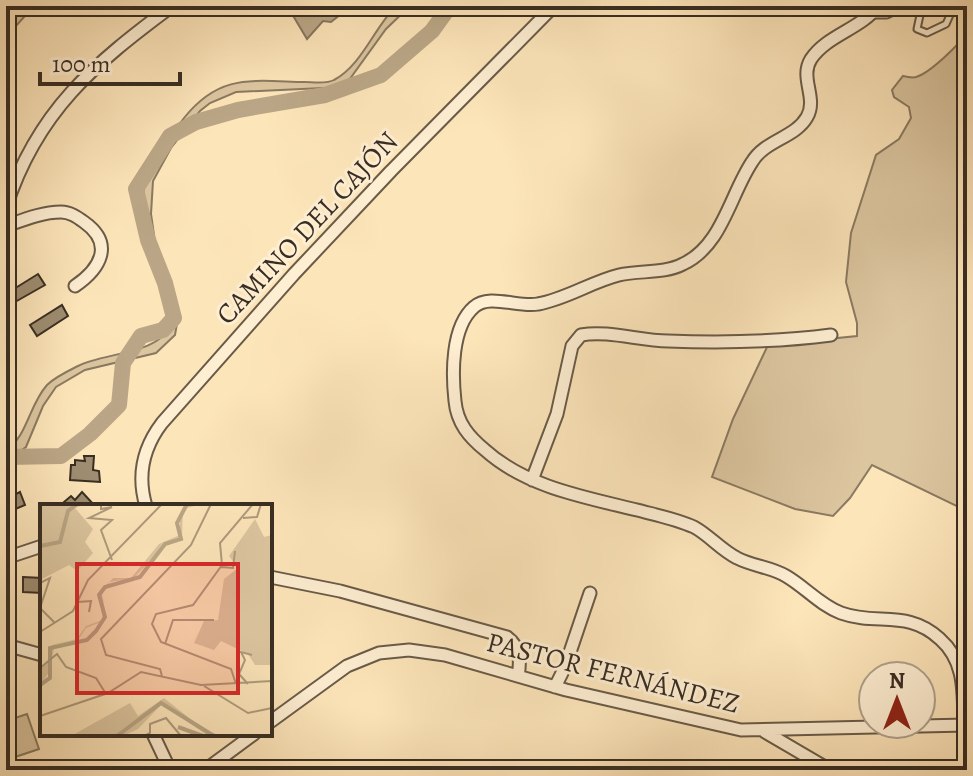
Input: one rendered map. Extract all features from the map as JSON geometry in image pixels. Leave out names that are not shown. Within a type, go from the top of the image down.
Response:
[{"type":"street","points":[[6,207],[29,149],[54,111],[100,63],[172,6]]},
{"type":"street","name":"CAMINO DEL CAJÓN","points":[[146,504],[143,461],[150,441],[162,423],[359,205],[554,6]]},
{"type":"street","points":[[874,10],[811,59],[807,73],[811,105],[807,118],[754,157],[722,222],[705,247],[692,259],[670,269],[617,275],[537,304],[485,301],[474,307],[459,333],[454,391],[458,417],[469,435],[509,469],[532,480],[694,527],[739,559],[787,576],[838,612],[856,617],[900,618],[921,626],[945,643],[959,665],[965,725]]},
{"type":"street","points":[[6,226],[39,215],[63,212],[89,226],[101,240],[100,259],[93,274],[75,286]]},
{"type":"street","points":[[532,480],[564,391],[572,346],[581,335],[603,334],[667,341],[794,340],[831,335]]},
{"type":"street","points":[[15,555],[40,547]]},
{"type":"street","points":[[272,577],[340,591],[502,635],[512,640],[517,648],[520,663],[518,676]]},
{"type":"street","points":[[555,687],[590,593]]},
{"type":"street","points":[[6,645],[40,654]]},
{"type":"street","name":"PASTOR FERNÁNDEZ","points":[[272,720],[338,671],[389,651],[433,652],[555,687],[722,727],[762,731],[965,725]]},
{"type":"street","points":[[762,731],[830,770]]},
{"type":"street","points":[[154,736],[170,770]]},
{"type":"street","points":[[205,770],[251,736]]},
{"type":"lane","points":[[874,10],[887,15],[906,6]]},
{"type":"lane","points":[[922,6],[917,29],[927,33],[946,24],[954,6]]},
{"type":"shaded area","points":[[6,6],[34,6],[6,37]]},
{"type":"shaded area","points":[[292,6],[343,6],[346,10],[331,22],[323,21],[307,39],[289,9]]},
{"type":"shaded area","points":[[396,6],[410,6],[386,29],[344,87],[236,92],[210,103],[200,111],[171,148],[153,181],[151,214],[156,249],[173,288],[179,312],[175,335],[156,353],[85,370],[56,387],[43,406],[26,447],[6,461],[6,451],[19,437],[41,393],[50,382],[88,362],[143,348],[163,335],[169,326],[169,302],[155,269],[148,240],[144,207],[145,178],[160,148],[184,118],[211,93],[238,83],[334,80],[360,56]]},
{"type":"shaded area","points":[[967,32],[967,511],[872,465],[850,498],[833,516],[795,509],[712,477],[733,419],[768,345],[857,336],[857,323],[846,282],[851,233],[876,155],[899,139],[911,118],[909,107],[894,97],[892,90],[903,76],[916,77],[936,64]]},
{"type":"shaded area","points":[[27,714],[39,749],[6,760],[6,721]]},
{"type":"building","points":[[38,274],[45,285],[15,302],[9,292]]},
{"type":"building","points":[[62,305],[68,316],[37,336],[30,325]]},
{"type":"building","points":[[84,456],[94,456],[93,470],[99,471],[100,482],[70,480],[71,465],[75,465],[75,460],[85,461]]},
{"type":"building","points":[[20,492],[25,505],[13,510],[8,498]]},
{"type":"building","points":[[82,492],[93,504],[64,502],[71,496],[75,500]]},
{"type":"building","points":[[23,577],[40,578],[40,593],[23,592]]},
{"type":"waterway","points":[[6,457],[61,456],[90,434],[119,405],[123,363],[141,336],[163,330],[174,318],[165,283],[148,240],[136,189],[170,136],[196,122],[238,110],[325,95],[381,75],[432,31],[450,6]]}]
